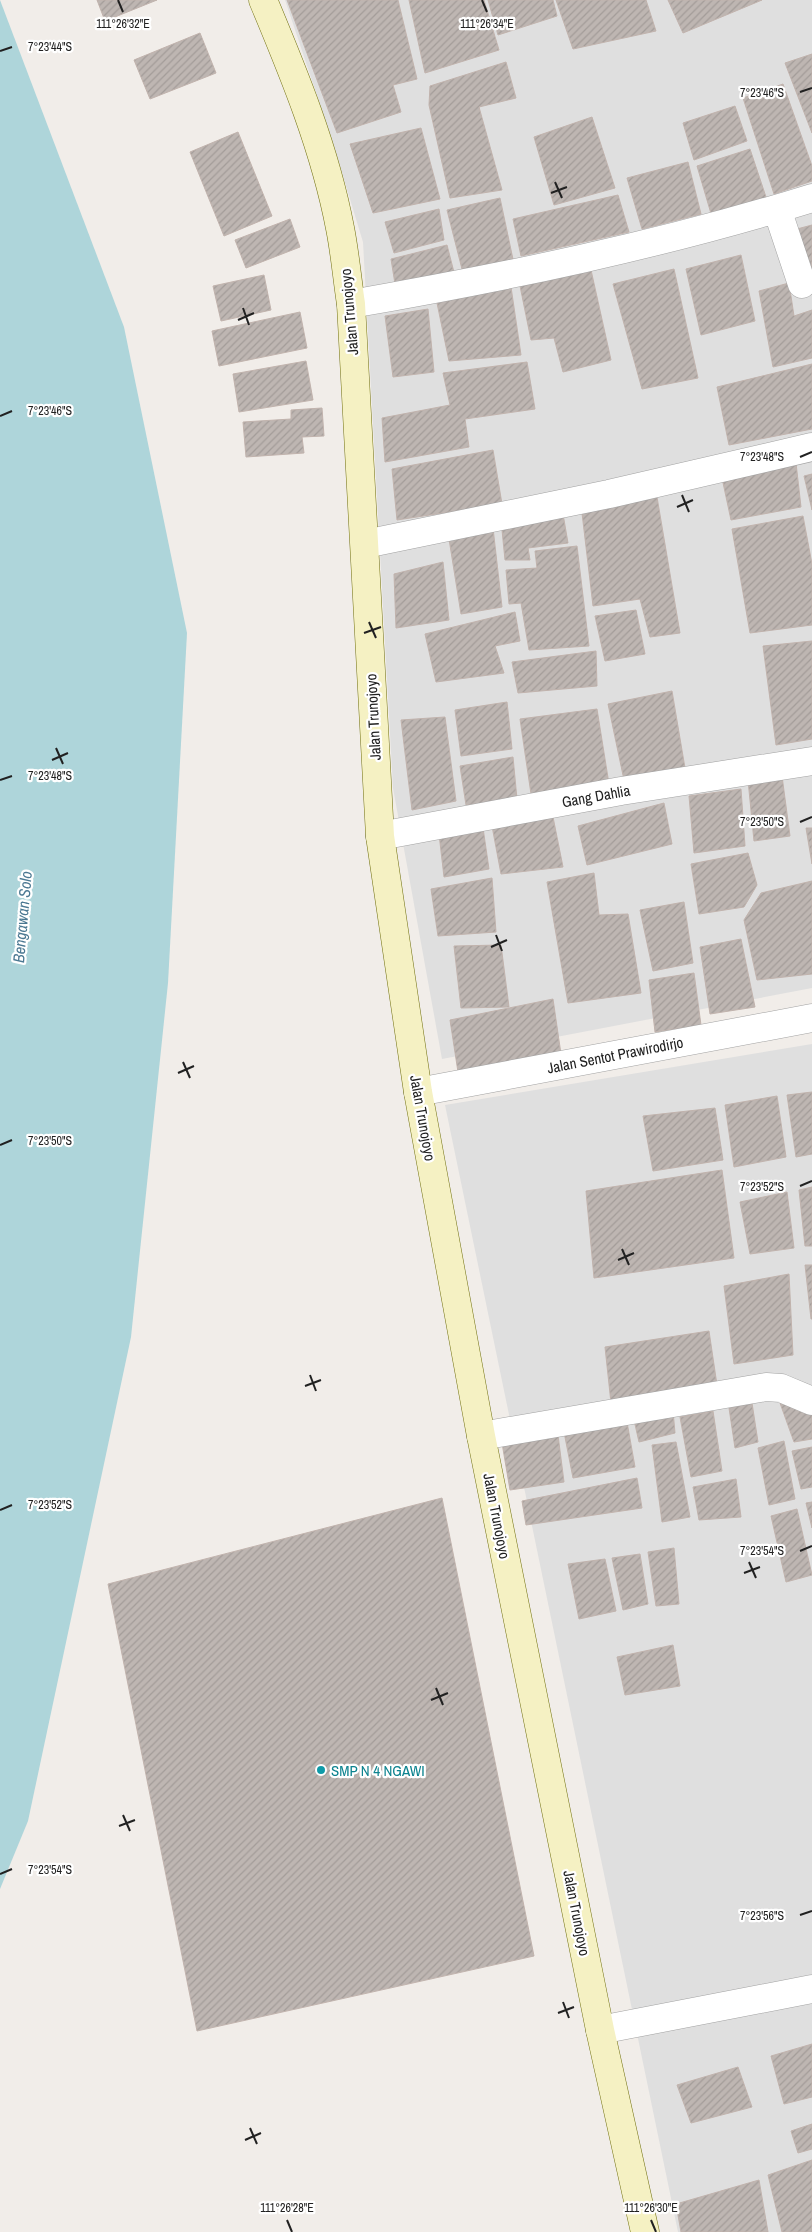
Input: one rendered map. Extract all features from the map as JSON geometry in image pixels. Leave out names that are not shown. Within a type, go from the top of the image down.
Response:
[{"type":"main road","name":"Jalan Trunojoyo","points":[[263,0],[296,80],[320,152],[340,227],[351,304],[380,836],[418,1092],[481,1436],[600,2030],[646,2232]]},
{"type":"street","points":[[351,304],[479,282],[591,257],[777,209],[812,198]]},
{"type":"street","points":[[777,209],[802,284]]},
{"type":"street","points":[[364,544],[610,494],[812,447]]},
{"type":"street","name":"Gang Dahlia","points":[[380,836],[621,791],[812,761]]},
{"type":"street","name":"Jalan Sentot Prawirodirjo","points":[[418,1092],[812,1018]]},
{"type":"street","points":[[481,1436],[766,1387],[781,1388],[812,1401]]},
{"type":"street","points":[[600,2030],[812,1989]]},
{"type":"shaded area","points":[[285,0],[812,0],[812,988],[442,1059],[393,788],[363,242],[333,143]]},
{"type":"shaded area","points":[[812,1044],[812,2232],[678,2232],[445,1105]]},
{"type":"water","name":"Bengawan Solo","points":[[0,0],[124,327],[187,633],[168,983],[131,1337],[28,1821],[0,1889]]},
{"type":"building","points":[[97,0],[157,0],[105,21]]},
{"type":"building","points":[[287,0],[398,0],[417,79],[393,85],[401,112],[337,133]]},
{"type":"building","points":[[409,0],[484,0],[499,50],[425,73]]},
{"type":"building","points":[[488,0],[553,0],[557,16],[498,35]]},
{"type":"building","points":[[556,0],[646,0],[656,31],[573,49]]},
{"type":"building","points":[[668,0],[762,0],[683,33]]},
{"type":"building","points":[[200,33],[216,73],[150,99],[134,60]]},
{"type":"building","points":[[812,54],[812,133],[785,63]]},
{"type":"building","points":[[506,62],[516,98],[479,107],[502,190],[450,198],[429,105],[430,86]]},
{"type":"building","points":[[783,84],[812,166],[812,181],[774,194],[743,98]]},
{"type":"building","points":[[735,106],[747,141],[694,160],[683,123]]},
{"type":"building","points":[[592,117],[615,188],[554,205],[534,137]]},
{"type":"building","points":[[421,128],[440,199],[373,213],[350,144]]},
{"type":"building","points":[[238,132],[272,216],[224,236],[190,152]]},
{"type":"building","points":[[750,149],[767,200],[712,217],[697,166]]},
{"type":"building","points":[[688,162],[701,214],[642,229],[627,178]]},
{"type":"building","points":[[618,195],[629,232],[521,256],[513,219]]},
{"type":"building","points":[[500,198],[514,264],[463,273],[447,210]]},
{"type":"building","points":[[439,209],[444,240],[394,253],[385,222]]},
{"type":"building","points":[[290,219],[300,247],[246,268],[235,240]]},
{"type":"building","points":[[812,225],[812,275],[797,229]]},
{"type":"building","points":[[447,245],[456,280],[396,290],[391,259]]},
{"type":"building","points":[[741,255],[755,321],[701,335],[686,269]]},
{"type":"building","points":[[674,269],[698,378],[642,389],[613,284]]},
{"type":"building","points":[[591,270],[611,360],[563,372],[554,338],[531,340],[520,286]]},
{"type":"building","points":[[264,275],[271,310],[221,321],[213,286]]},
{"type":"building","points":[[789,283],[794,316],[812,310],[812,358],[773,367],[759,291]]},
{"type":"building","points":[[511,287],[521,355],[449,361],[437,303]]},
{"type":"building","points":[[428,309],[434,372],[393,377],[385,316]]},
{"type":"building","points":[[300,312],[307,348],[219,366],[212,331]]},
{"type":"building","points":[[306,361],[313,400],[239,412],[233,374]]},
{"type":"building","points":[[527,362],[535,409],[465,419],[469,447],[385,462],[382,418],[450,405],[443,373]]},
{"type":"building","points":[[812,364],[812,429],[729,445],[717,387]]},
{"type":"building","points":[[322,408],[324,436],[302,437],[304,453],[246,457],[243,422],[291,419],[291,410]]},
{"type":"building","points":[[493,450],[502,504],[397,520],[392,469]]},
{"type":"building","points":[[796,463],[801,507],[731,520],[722,478]]},
{"type":"building","points":[[812,474],[812,510],[804,476]]},
{"type":"building","points":[[657,497],[680,633],[650,637],[640,599],[593,606],[582,513]]},
{"type":"building","points":[[563,514],[568,543],[528,548],[530,560],[505,560],[502,530]]},
{"type":"building","points":[[803,516],[812,564],[812,625],[750,633],[732,529]]},
{"type":"building","points":[[493,528],[502,607],[461,614],[449,539]]},
{"type":"building","points":[[577,546],[589,646],[529,650],[521,603],[509,604],[506,570],[537,568],[535,551]]},
{"type":"building","points":[[443,562],[449,620],[396,628],[394,574]]},
{"type":"building","points":[[636,610],[645,654],[605,661],[595,616]]},
{"type":"building","points":[[515,612],[520,641],[495,646],[504,673],[436,682],[425,634]]},
{"type":"building","points":[[812,641],[812,739],[776,745],[763,646]]},
{"type":"building","points":[[596,651],[597,686],[518,693],[512,662]]},
{"type":"building","points":[[672,691],[685,768],[624,780],[608,704]]},
{"type":"building","points":[[507,702],[512,749],[461,756],[455,710]]},
{"type":"building","points":[[597,709],[609,784],[531,794],[520,719]]},
{"type":"building","points":[[445,717],[456,801],[412,810],[401,720]]},
{"type":"building","points":[[513,757],[517,799],[466,805],[460,766]]},
{"type":"building","points":[[782,776],[790,836],[754,841],[748,780]]},
{"type":"building","points":[[741,789],[745,846],[694,853],[689,796]]},
{"type":"building","points":[[664,803],[672,844],[587,865],[578,826]]},
{"type":"building","points":[[553,817],[563,867],[501,874],[492,826]]},
{"type":"building","points":[[483,828],[489,869],[444,877],[439,834]]},
{"type":"building","points":[[806,828],[812,828],[812,864]]},
{"type":"building","points":[[748,853],[757,885],[744,907],[699,914],[691,864]]},
{"type":"building","points":[[594,873],[599,915],[628,914],[641,993],[568,1003],[547,882]]},
{"type":"building","points":[[492,878],[496,932],[438,936],[431,889]]},
{"type":"building","points":[[812,881],[812,974],[757,980],[744,920],[761,893]]},
{"type":"building","points":[[684,902],[693,963],[653,971],[640,910]]},
{"type":"building","points":[[741,939],[755,1007],[710,1014],[700,947]]},
{"type":"building","points":[[501,945],[509,1007],[461,1008],[454,946]]},
{"type":"building","points":[[694,973],[701,1025],[655,1032],[649,980]]},
{"type":"building","points":[[553,999],[561,1054],[458,1072],[450,1020]]},
{"type":"building","points":[[812,1092],[812,1154],[796,1157],[787,1095]]},
{"type":"building","points":[[777,1096],[786,1157],[734,1167],[725,1105]]},
{"type":"building","points":[[715,1108],[723,1160],[653,1171],[643,1116]]},
{"type":"building","points":[[722,1170],[734,1258],[594,1278],[586,1191]]},
{"type":"building","points":[[812,1187],[812,1246],[805,1246],[799,1190]]},
{"type":"building","points":[[787,1192],[794,1248],[750,1254],[740,1202]]},
{"type":"building","points":[[805,1265],[812,1265],[812,1319],[811,1319]]},
{"type":"building","points":[[789,1274],[793,1355],[734,1364],[724,1286]]},
{"type":"building","points":[[709,1331],[717,1385],[611,1403],[605,1347]]},
{"type":"building","points":[[752,1403],[758,1442],[735,1448],[729,1408]]},
{"type":"building","points":[[780,1403],[812,1412],[812,1439],[794,1442]]},
{"type":"building","points":[[673,1411],[675,1433],[639,1442],[634,1420]]},
{"type":"building","points":[[713,1411],[722,1471],[691,1477],[680,1417]]},
{"type":"building","points":[[627,1422],[635,1467],[573,1478],[564,1432]]},
{"type":"building","points":[[558,1435],[564,1482],[510,1490],[502,1443]]},
{"type":"building","points":[[784,1441],[795,1499],[769,1505],[758,1448]]},
{"type":"building","points":[[676,1442],[690,1517],[662,1522],[652,1445]]},
{"type":"building","points":[[812,1447],[812,1487],[801,1489],[792,1451]]},
{"type":"building","points":[[637,1478],[642,1508],[526,1525],[522,1501]]},
{"type":"building","points":[[736,1479],[741,1517],[699,1520],[693,1487]]},
{"type":"building","name":"SMP N 4 NGAWI","points":[[442,1498],[534,1956],[197,2031],[108,1584]]},
{"type":"building","points":[[812,1502],[812,1528],[806,1503]]},
{"type":"building","points":[[797,1509],[812,1575],[786,1582],[771,1516]]},
{"type":"building","points":[[674,1548],[679,1604],[656,1606],[648,1552]]},
{"type":"building","points":[[640,1554],[648,1604],[623,1610],[612,1558]]},
{"type":"building","points":[[605,1559],[616,1611],[579,1619],[568,1564]]},
{"type":"building","points":[[673,1645],[680,1686],[625,1695],[617,1657]]},
{"type":"building","points":[[812,2044],[812,2097],[784,2104],[771,2056]]},
{"type":"building","points":[[738,2067],[752,2107],[691,2123],[677,2085]]},
{"type":"building","points":[[812,2124],[812,2149],[798,2153],[791,2131]]},
{"type":"building","points":[[812,2160],[812,2232],[782,2232],[768,2175]]},
{"type":"building","points":[[759,2180],[768,2232],[681,2232],[676,2204]]},
{"type":"place","name":"SMP N 4 NGAWI","points":[[321,1770]]}]
